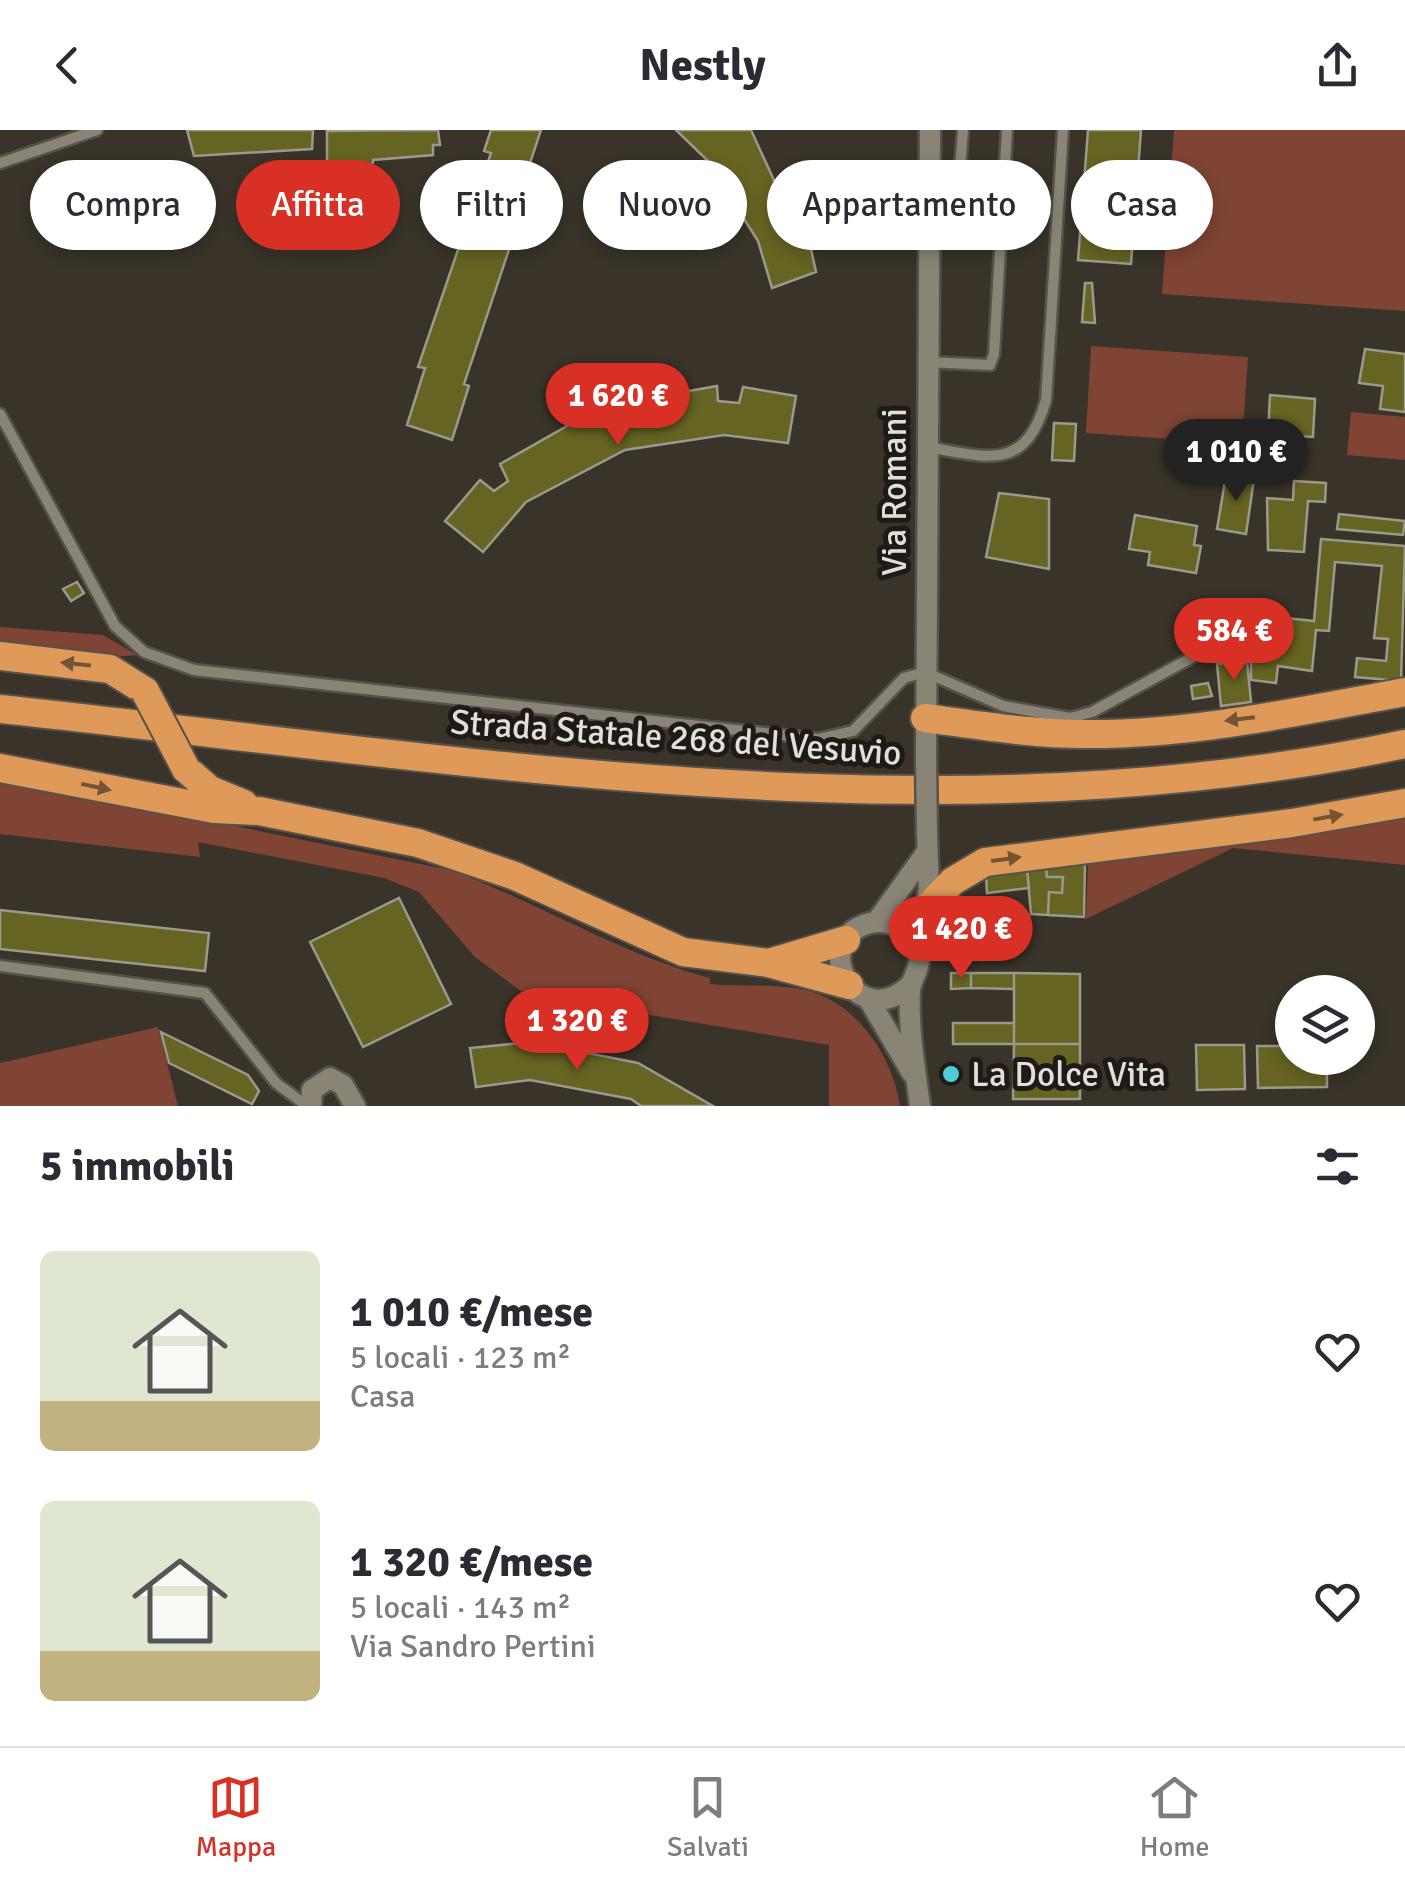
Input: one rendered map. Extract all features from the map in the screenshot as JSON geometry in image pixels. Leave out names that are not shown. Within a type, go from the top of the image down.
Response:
[{"type":"highway","points":[[0,656],[110,669],[145,691],[186,769],[210,790],[259,811]]},
{"type":"highway","points":[[925,718],[1042,733],[1091,734],[1285,714],[1405,692]]},
{"type":"highway","name":"Strada Statale 268 del Vesuvio","points":[[0,709],[629,778],[863,792],[1066,788],[1222,774],[1405,744]]},
{"type":"highway","points":[[0,768],[214,809],[259,811],[452,854],[515,876],[683,952],[768,963],[858,991]]},
{"type":"highway","points":[[926,909],[953,881],[985,862],[1292,823],[1405,803]]},
{"type":"highway","points":[[768,963],[846,940]]},
{"type":"street","name":"Via Romani","points":[[916,948],[931,867],[926,844],[925,718],[930,130]]},
{"type":"street","points":[[877,922],[926,844]]},
{"type":"street","points":[[913,1074],[840,963],[846,940],[865,924],[877,922],[902,928],[916,948],[918,961],[910,985],[913,1074],[920,1106]]},
{"type":"street","points":[[858,991],[891,998],[910,985]]},
{"type":"street","points":[[309,1106],[312,1090],[330,1078],[343,1085],[355,1106]]},
{"type":"lane","points":[[0,164],[97,130]]},
{"type":"lane","points":[[961,160],[964,130]]},
{"type":"lane","points":[[927,362],[990,365],[1007,130]]},
{"type":"lane","points":[[926,447],[996,458],[1022,448],[1038,429],[1046,400],[1064,130]]},
{"type":"lane","points":[[0,414],[115,626],[144,652],[194,670],[818,739],[852,731],[904,678],[925,672],[1003,706],[1070,718],[1092,712],[1200,653]]},
{"type":"lane","points":[[0,966],[205,992],[276,1083],[309,1106]]},
{"type":"shaded area","points":[[1174,130],[1405,130],[1405,311],[1162,294],[1165,250],[1213,250],[1213,160],[1172,160]]},
{"type":"shaded area","points":[[1091,346],[1248,357],[1242,444],[1086,433]]},
{"type":"shaded area","points":[[1351,412],[1405,417],[1405,460],[1347,455]]},
{"type":"shaded area","points":[[0,627],[103,635],[137,655],[115,657],[0,643]]},
{"type":"shaded area","points":[[0,778],[450,870],[643,956],[710,978],[710,984],[782,987],[824,996],[856,1019],[881,1051],[900,1106],[829,1106],[829,1045],[525,994],[475,957],[419,892],[384,878],[198,842],[200,857],[0,834]]},
{"type":"shaded area","points":[[1405,813],[1405,865],[1233,848],[1086,919],[1088,862]]},
{"type":"shaded area","points":[[158,1027],[178,1106],[0,1106],[0,1063]]},
{"type":"building","points":[[187,130],[313,130],[312,149],[194,156]]},
{"type":"building","points":[[438,130],[440,145],[433,145],[433,155],[327,160],[327,131]]},
{"type":"building","points":[[491,130],[541,130],[531,160],[489,160],[491,153],[484,151]]},
{"type":"building","points":[[676,130],[751,130],[767,165],[767,250],[811,250],[816,272],[772,288],[758,241],[747,224],[747,160],[707,160]]},
{"type":"building","points":[[1088,130],[1141,130],[1139,160],[1086,160]]},
{"type":"building","points":[[458,250],[509,250],[464,384],[469,386],[452,440],[407,425],[425,368],[418,367]]},
{"type":"building","points":[[1079,250],[1132,250],[1131,264],[1078,260]]},
{"type":"building","points":[[1085,283],[1092,283],[1095,323],[1082,322]]},
{"type":"building","points":[[1365,349],[1405,354],[1405,412],[1380,409],[1383,386],[1359,383]]},
{"type":"building","points":[[717,386],[718,401],[739,403],[743,387],[796,396],[788,443],[724,435],[625,450],[526,502],[483,552],[445,521],[480,480],[494,491],[508,481],[500,464],[590,413],[597,426],[616,421],[615,404]]},
{"type":"building","points":[[1270,395],[1315,399],[1313,437],[1268,434]]},
{"type":"building","points":[[1054,423],[1076,424],[1074,461],[1052,460]]},
{"type":"building","points":[[1226,475],[1254,479],[1246,534],[1217,529]]},
{"type":"building","points":[[1294,481],[1326,483],[1325,502],[1308,501],[1304,552],[1268,550],[1267,498],[1293,500]]},
{"type":"building","points":[[999,493],[1049,499],[1049,569],[986,557]]},
{"type":"building","points":[[1339,514],[1405,521],[1403,535],[1337,529]]},
{"type":"building","points":[[1135,515],[1197,526],[1194,545],[1201,546],[1196,573],[1148,565],[1150,552],[1129,549]]},
{"type":"building","points":[[1321,539],[1405,546],[1401,681],[1355,677],[1357,658],[1386,661],[1388,639],[1374,638],[1382,566],[1335,562],[1329,631],[1316,630],[1312,671],[1278,666],[1276,683],[1251,680],[1251,631],[1266,633],[1268,616],[1314,621]]},
{"type":"building","points":[[77,582],[84,593],[71,601],[63,589]]},
{"type":"building","points":[[1247,661],[1251,702],[1221,706],[1217,664]]},
{"type":"building","points":[[1208,683],[1212,696],[1193,699],[1191,686]]},
{"type":"building","points":[[1085,862],[1084,917],[1048,915],[1049,892],[1062,893],[1063,877],[1047,877],[1046,867]]},
{"type":"building","points":[[1046,867],[1047,877],[1063,877],[1062,893],[1049,892],[1048,915],[1031,914],[1027,869]]},
{"type":"building","points":[[1027,869],[1029,888],[987,893],[986,875]]},
{"type":"building","points":[[399,898],[451,1004],[363,1047],[310,942]]},
{"type":"building","points":[[0,910],[209,933],[205,971],[0,949]]},
{"type":"building","points":[[951,973],[971,973],[971,988],[951,989]]},
{"type":"building","points":[[971,973],[1014,973],[1014,989],[971,988]]},
{"type":"building","points":[[1014,973],[1080,974],[1080,1044],[1014,1044]]},
{"type":"building","points":[[953,1023],[1014,1023],[1014,1044],[953,1044]]},
{"type":"building","points":[[161,1032],[248,1075],[259,1091],[252,1104],[169,1063]]},
{"type":"building","points":[[532,1042],[638,1063],[713,1106],[641,1106],[631,1099],[530,1080],[476,1087],[470,1048]]},
{"type":"building","points":[[1014,1044],[1080,1044],[1080,1099],[1013,1099]]},
{"type":"building","points":[[1196,1045],[1244,1045],[1245,1089],[1197,1090]]},
{"type":"building","points":[[1257,1046],[1275,1046],[1275,1075],[1327,1075],[1327,1087],[1258,1088]]},
{"type":"place","name":"La Dolce Vita","points":[[951,1074]]}]
